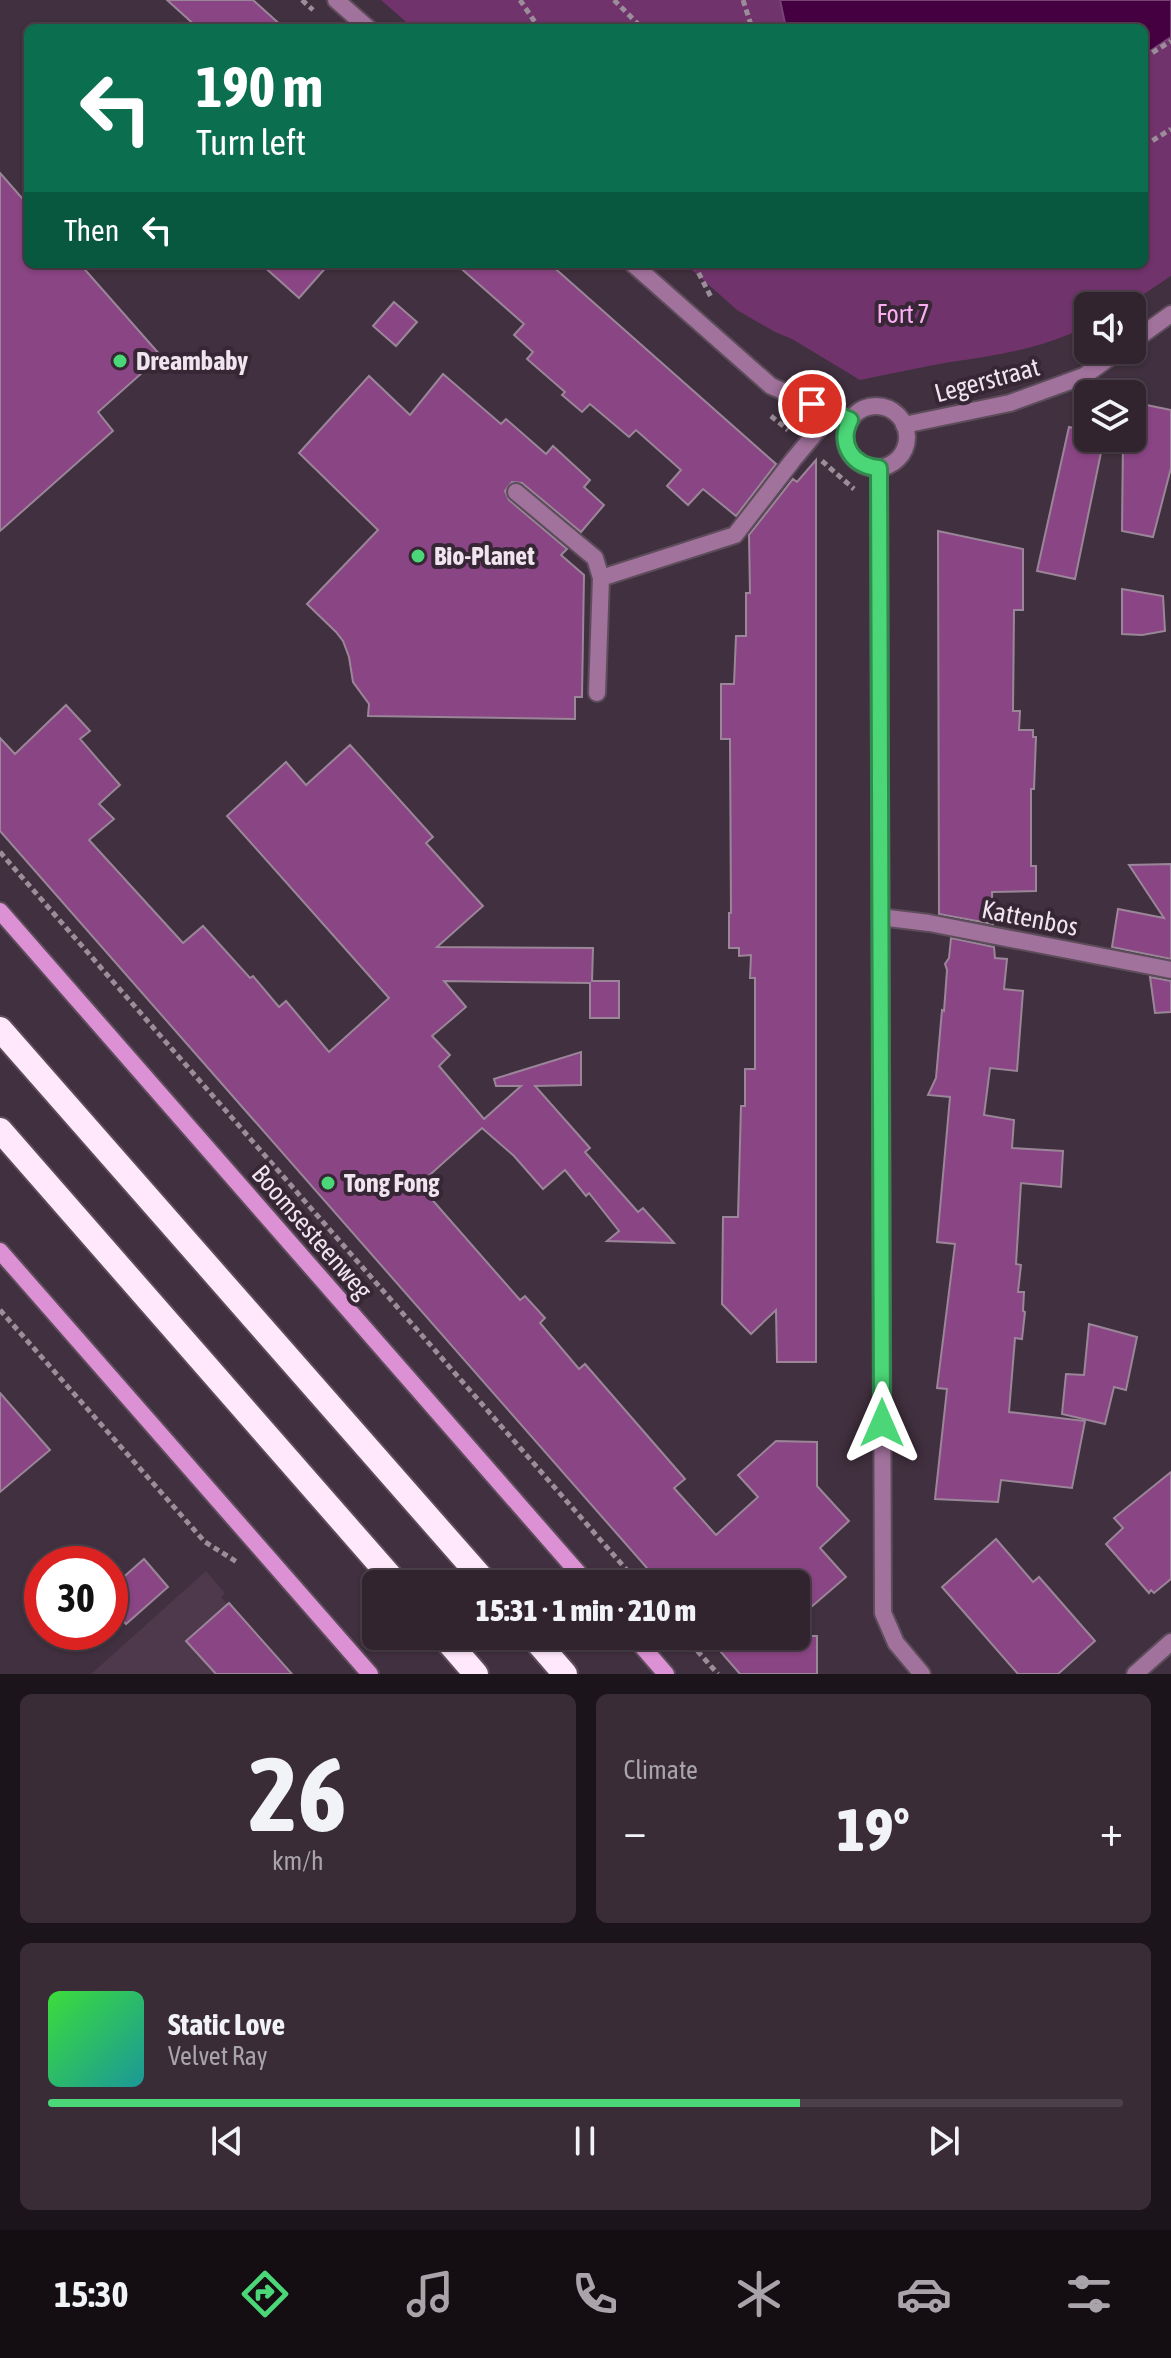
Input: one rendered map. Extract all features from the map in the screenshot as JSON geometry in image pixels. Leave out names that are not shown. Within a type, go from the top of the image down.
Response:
[{"type":"highway","points":[[0,1029],[475,1570]]},
{"type":"highway","points":[[0,1130],[385,1570]]},
{"type":"highway","points":[[455,1650],[476,1674]]},
{"type":"highway","points":[[544,1650],[565,1674]]},
{"type":"main road","name":"Boomsesteenweg","points":[[0,911],[576,1570]]},
{"type":"main road","points":[[0,1251],[370,1674]]},
{"type":"main road","points":[[645,1650],[666,1674]]},
{"type":"street","points":[[336,0],[363,24]]},
{"type":"street","points":[[638,268],[771,386],[850,420]]},
{"type":"street","points":[[1146,332],[1171,314]]},
{"type":"street","name":"Legerstraat","points":[[904,425],[1010,403],[1084,376],[1101,364]]},
{"type":"street","points":[[872,406],[886,407],[897,414],[904,425],[907,434],[902,453],[888,466],[879,468],[860,464],[847,448],[846,429],[860,410],[872,406]]},
{"type":"street","points":[[601,578],[735,535],[833,412]]},
{"type":"street","points":[[879,468],[883,1613],[896,1643],[922,1674]]},
{"type":"street","points":[[516,492],[595,558],[601,578],[597,693]]},
{"type":"street","name":"Kattenbos","points":[[880,917],[929,923],[1171,970]]},
{"type":"street","points":[[1135,1674],[1171,1642]]},
{"type":"path","points":[[520,0],[536,24]]},
{"type":"path","points":[[614,0],[638,24]]},
{"type":"path","points":[[743,0],[751,24]]},
{"type":"path","points":[[1148,55],[1171,41]]},
{"type":"path","points":[[1148,143],[1171,129]]},
{"type":"path","points":[[0,852],[627,1570]]},
{"type":"path","points":[[0,1310],[205,1542],[240,1564]]},
{"type":"path","points":[[697,1650],[718,1674]]},
{"type":"shaded area","points":[[780,0],[1171,0],[1171,37],[1148,52],[1148,24],[785,24]]},
{"type":"shaded area","points":[[206,1571],[225,1593],[221,1597],[292,1674],[91,1674],[118,1650],[128,1650],[128,1641]]},
{"type":"green space","name":"Fort 7","points":[[381,0],[1171,0],[1171,276],[1146,293],[1074,292],[1074,332],[1054,340],[1004,353],[860,380],[737,310],[690,268],[1148,268],[1148,24],[408,24]]},
{"type":"building","points":[[167,0],[253,0],[280,24],[194,24]]},
{"type":"building","points":[[0,173],[24,200],[24,268],[84,268],[161,356],[98,412],[113,431],[0,531]]},
{"type":"building","points":[[265,268],[325,268],[299,298]]},
{"type":"building","points":[[461,268],[555,268],[776,464],[736,516],[703,489],[688,505],[667,486],[681,470],[636,430],[629,437],[590,404],[582,412],[562,395],[565,392],[527,359],[533,352],[514,335],[524,324]]},
{"type":"building","points":[[394,302],[417,322],[396,346],[373,326]]},
{"type":"building","points":[[443,374],[501,424],[506,419],[546,454],[553,446],[590,480],[584,487],[604,505],[581,532],[522,483],[512,482],[505,491],[509,500],[567,549],[561,555],[584,575],[582,697],[575,697],[575,719],[368,716],[369,704],[353,682],[343,641],[307,604],[378,530],[299,453],[369,376],[410,415]]},
{"type":"building","points":[[1146,405],[1171,410],[1171,468],[1153,537],[1122,531],[1123,452],[1146,452]]},
{"type":"building","points":[[1069,427],[1074,428],[1074,452],[1101,452],[1075,579],[1037,571]]},
{"type":"building","points":[[816,460],[816,1362],[777,1362],[776,1310],[751,1334],[722,1304],[723,1217],[738,1217],[745,1069],[755,1069],[755,978],[750,978],[751,955],[739,956],[739,948],[729,948],[730,739],[721,739],[721,684],[734,684],[736,636],[746,636],[746,593],[750,593],[749,535],[793,479],[797,482]]},
{"type":"building","points":[[938,531],[1023,549],[1023,610],[1014,610],[1013,711],[1020,711],[1019,730],[1033,730],[1033,737],[1036,737],[1034,789],[1031,789],[1031,866],[1036,866],[1036,891],[992,892],[993,924],[939,914]]},
{"type":"building","points":[[1122,589],[1163,596],[1165,631],[1122,634]]},
{"type":"building","points":[[66,705],[90,731],[80,739],[120,785],[99,804],[114,819],[89,840],[183,943],[203,926],[279,1007],[286,1001],[329,1052],[389,998],[227,816],[286,762],[306,785],[350,745],[433,837],[426,843],[483,906],[437,947],[593,948],[592,981],[619,981],[619,1018],[590,1018],[590,983],[444,981],[466,1007],[432,1036],[450,1055],[439,1066],[484,1119],[521,1086],[496,1086],[494,1079],[581,1052],[581,1085],[535,1086],[590,1148],[585,1152],[638,1212],[643,1208],[674,1243],[607,1241],[619,1231],[589,1193],[586,1196],[565,1170],[543,1189],[514,1156],[482,1128],[424,1180],[426,1182],[421,1187],[520,1300],[525,1296],[545,1318],[540,1323],[579,1369],[585,1364],[685,1479],[674,1488],[716,1535],[758,1497],[738,1475],[776,1441],[817,1442],[817,1486],[849,1521],[820,1548],[846,1577],[810,1608],[810,1570],[649,1570],[0,831],[0,738],[15,754]]},
{"type":"building","points":[[1171,864],[1171,959],[1112,947],[1118,909],[1164,918],[1129,865]]},
{"type":"building","points":[[951,938],[994,947],[995,958],[1007,959],[1004,989],[1023,991],[1017,1071],[990,1068],[984,1115],[1014,1120],[1012,1148],[1063,1151],[1061,1187],[1021,1183],[1016,1264],[1021,1265],[1018,1292],[1024,1292],[1025,1312],[1022,1339],[1015,1338],[1009,1412],[1085,1421],[1072,1488],[1001,1480],[998,1502],[935,1499],[947,1389],[937,1388],[955,1244],[937,1242],[950,1097],[928,1095],[936,1078],[944,1011],[945,964],[949,958]]},
{"type":"building","points":[[1150,977],[1171,981],[1171,1012],[1155,1013]]},
{"type":"building","points":[[1089,1324],[1137,1337],[1126,1390],[1114,1387],[1105,1424],[1062,1414],[1066,1374],[1084,1375]]},
{"type":"building","points":[[0,1393],[50,1450],[0,1492]]},
{"type":"building","points":[[1171,1472],[1171,1579],[1154,1593],[1151,1590],[1149,1593],[1106,1544],[1123,1528],[1114,1518]]},
{"type":"building","points":[[996,1539],[1033,1582],[1039,1577],[1095,1641],[1058,1674],[1018,1674],[942,1587]]},
{"type":"building","points":[[144,1559],[168,1587],[128,1622],[128,1573]]},
{"type":"building","points":[[229,1603],[292,1674],[216,1674],[186,1641]]},
{"type":"building","points":[[810,1636],[817,1636],[817,1674],[740,1674],[719,1650],[810,1650]]},
{"type":"place","name":"Dreambaby","points":[[120,361]]},
{"type":"place","name":"Bio-Planet","points":[[418,556]]},
{"type":"place","name":"Tong Fong","points":[[328,1183]]},
{"type":"route","points":[[812,404],[850,420],[845,439],[852,457],[860,464],[879,468],[882,1423]]}]
